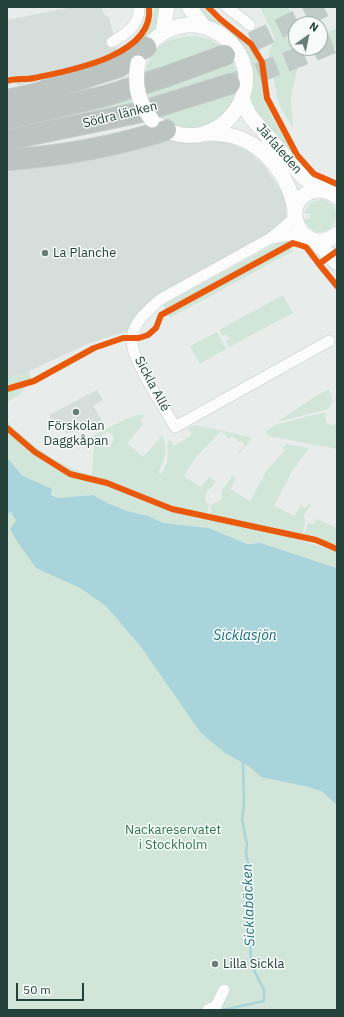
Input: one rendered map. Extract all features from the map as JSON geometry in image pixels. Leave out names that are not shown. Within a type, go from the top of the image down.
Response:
[{"type":"highway","points":[[7,100],[34,94],[119,67],[142,55]]},
{"type":"highway","name":"Södra länken","points":[[7,118],[105,96],[165,77],[225,55]]},
{"type":"highway","name":"Södra länken","points":[[7,140],[236,91]]},
{"type":"highway","points":[[7,160],[34,158],[139,139],[159,125]]},
{"type":"main road","points":[[163,32],[167,7]]},
{"type":"main road","points":[[189,7],[204,27]]},
{"type":"main road","points":[[193,24],[204,27],[221,34],[239,54],[245,72],[245,90],[236,91],[230,119],[209,133],[187,135],[159,125],[143,108],[137,94],[135,78],[142,55],[163,32],[183,25],[193,24]]},
{"type":"main road","name":"Järlaleden","points":[[236,91],[250,116],[303,177],[333,194]]},
{"type":"main road","name":"Järlaleden","points":[[209,133],[236,137],[256,147],[267,156],[291,192],[297,227],[310,238]]},
{"type":"main road","points":[[295,216],[298,203],[305,195],[314,191],[333,194]]},
{"type":"main road","points":[[310,238],[327,240],[337,234]]},
{"type":"main road","points":[[310,238],[337,263]]},
{"type":"street","points":[[112,42],[129,32],[138,18],[139,7]]},
{"type":"street","points":[[227,7],[250,25]]},
{"type":"street","name":"Sickla Allé","points":[[295,216],[271,238],[162,298],[150,308],[139,322],[132,338],[133,346],[140,366],[175,427],[329,341]]},
{"type":"street","name":"Sickla Allé","points":[[271,238],[288,235],[310,238]]},
{"type":"street","points":[[208,1010],[216,1006],[224,990]]},
{"type":"shaded area","points":[[72,7],[101,7],[104,14],[109,17],[118,54],[111,59],[112,63],[18,85],[8,78],[7,20]]},
{"type":"shaded area","points":[[158,137],[191,143],[217,141],[229,143],[251,153],[265,167],[286,199],[286,216],[283,222],[287,230],[161,298],[134,329],[90,343],[29,371],[14,376],[7,376],[7,168]]},
{"type":"shaded area","name":"Förskolan Daggkåpan","points":[[97,390],[103,400],[93,406],[103,422],[85,430],[67,433],[54,425],[49,415]]},
{"type":"green space","points":[[154,7],[160,7],[159,23],[152,37],[140,48],[112,63],[111,59],[133,44],[146,32],[153,16]]},
{"type":"green space","points":[[196,7],[202,7],[219,23],[243,40],[256,56],[260,66],[264,97],[272,117],[298,161],[259,118],[254,109],[251,100],[252,84],[244,52],[237,41],[230,33],[209,22]]},
{"type":"green space","points":[[260,7],[288,7],[292,16],[288,16],[288,56],[299,56],[291,97],[293,128],[279,105],[268,54],[275,38]]},
{"type":"green space","points":[[337,29],[337,47],[328,49],[328,32]]},
{"type":"green space","points":[[196,36],[212,40],[221,47],[144,76],[151,58],[161,45],[176,38]]},
{"type":"green space","points":[[230,59],[234,64],[237,74],[147,99],[145,91]]},
{"type":"green space","points":[[236,89],[232,102],[224,113],[215,121],[204,126],[192,128],[179,127],[167,122],[156,113]]},
{"type":"green space","points":[[129,94],[133,105],[7,131],[7,124]]},
{"type":"green space","points":[[322,199],[333,205],[337,216],[332,227],[328,230],[320,232],[312,230],[309,227],[304,219],[309,219],[311,214],[304,213],[310,203]]},
{"type":"green space","points":[[286,238],[293,251],[170,318],[163,305]]},
{"type":"green space","points":[[283,295],[293,313],[229,347],[226,341],[230,338],[226,334],[223,336],[219,330]]},
{"type":"green space","points":[[217,332],[226,349],[200,364],[190,346]]},
{"type":"green space","points":[[29,371],[31,378],[21,394],[7,402],[7,376],[14,376]]},
{"type":"green space","points":[[329,389],[333,402],[328,409],[277,422],[316,396]]},
{"type":"green space","points":[[326,412],[325,417],[327,423],[331,425],[337,424],[337,449],[269,436],[265,432],[275,425]]},
{"type":"green space","points":[[143,414],[145,416],[140,420],[143,425],[127,443],[143,457],[162,436],[165,445],[165,455],[158,473],[161,474],[167,463],[168,441],[170,440],[174,446],[192,435],[188,428],[196,425],[250,437],[251,440],[238,455],[237,454],[244,446],[243,442],[239,442],[232,436],[229,439],[221,431],[195,458],[184,476],[201,487],[209,477],[216,482],[208,490],[205,498],[206,502],[209,504],[207,514],[187,510],[186,515],[281,535],[337,552],[337,569],[261,543],[247,544],[209,528],[163,523],[148,516],[127,511],[106,503],[93,495],[58,498],[34,481],[23,476],[7,458],[7,421],[26,439],[46,454],[67,466],[92,475],[94,444],[102,443],[106,447],[110,447],[114,438],[112,434],[107,432],[102,435],[101,441],[94,442],[94,435],[128,418]]},
{"type":"green space","points":[[286,444],[309,448],[291,473],[274,506],[295,516],[300,506],[306,508],[308,504],[311,505],[304,515],[305,522],[303,534],[210,515],[211,505],[221,500],[222,491],[232,476],[236,479],[230,489],[250,501],[267,470],[285,450],[283,448]]},
{"type":"green space","name":"Nackareservatet i Stockholm","points":[[7,474],[337,689],[337,1010],[7,1010]]},
{"type":"green space","points":[[316,519],[337,528],[337,545],[304,535],[308,523],[313,524]]},
{"type":"water","name":"Sicklasjön","points":[[7,458],[23,476],[52,489],[51,495],[58,498],[93,495],[107,503],[127,511],[148,516],[163,523],[209,528],[247,544],[261,543],[336,568],[337,805],[323,792],[309,787],[261,777],[250,767],[225,753],[201,733],[141,647],[106,606],[80,588],[36,568],[10,529],[16,520],[10,511],[7,510]]},
{"type":"waterway","name":"Sicklabäcken","points":[[223,1010],[264,1001],[264,990],[251,964],[249,867],[242,819],[244,805],[243,763]]},
{"type":"tunnel","points":[[225,55],[324,7]]},
{"type":"tunnel","points":[[230,84],[337,42]]},
{"type":"cycle path","points":[[7,81],[31,79],[67,71],[106,58],[124,49],[138,38],[147,24],[149,7]]},
{"type":"cycle path","points":[[208,7],[220,19],[251,44],[262,62],[267,98],[297,155],[314,174],[337,184]]},
{"type":"cycle path","points":[[7,389],[34,381],[94,348],[123,338],[139,338],[148,335],[156,328],[161,315],[293,243],[306,247],[319,264]]},
{"type":"cycle path","points":[[337,251],[319,264],[337,286]]},
{"type":"cycle path","points":[[7,428],[35,452],[70,474],[107,483],[172,509],[316,540],[337,549]]},
{"type":"place","name":"La Planche","points":[[45,253]]},
{"type":"place","name":"Förskolan Daggkåpan","points":[[76,412]]},
{"type":"place","name":"Lilla Sickla","points":[[215,964]]}]
